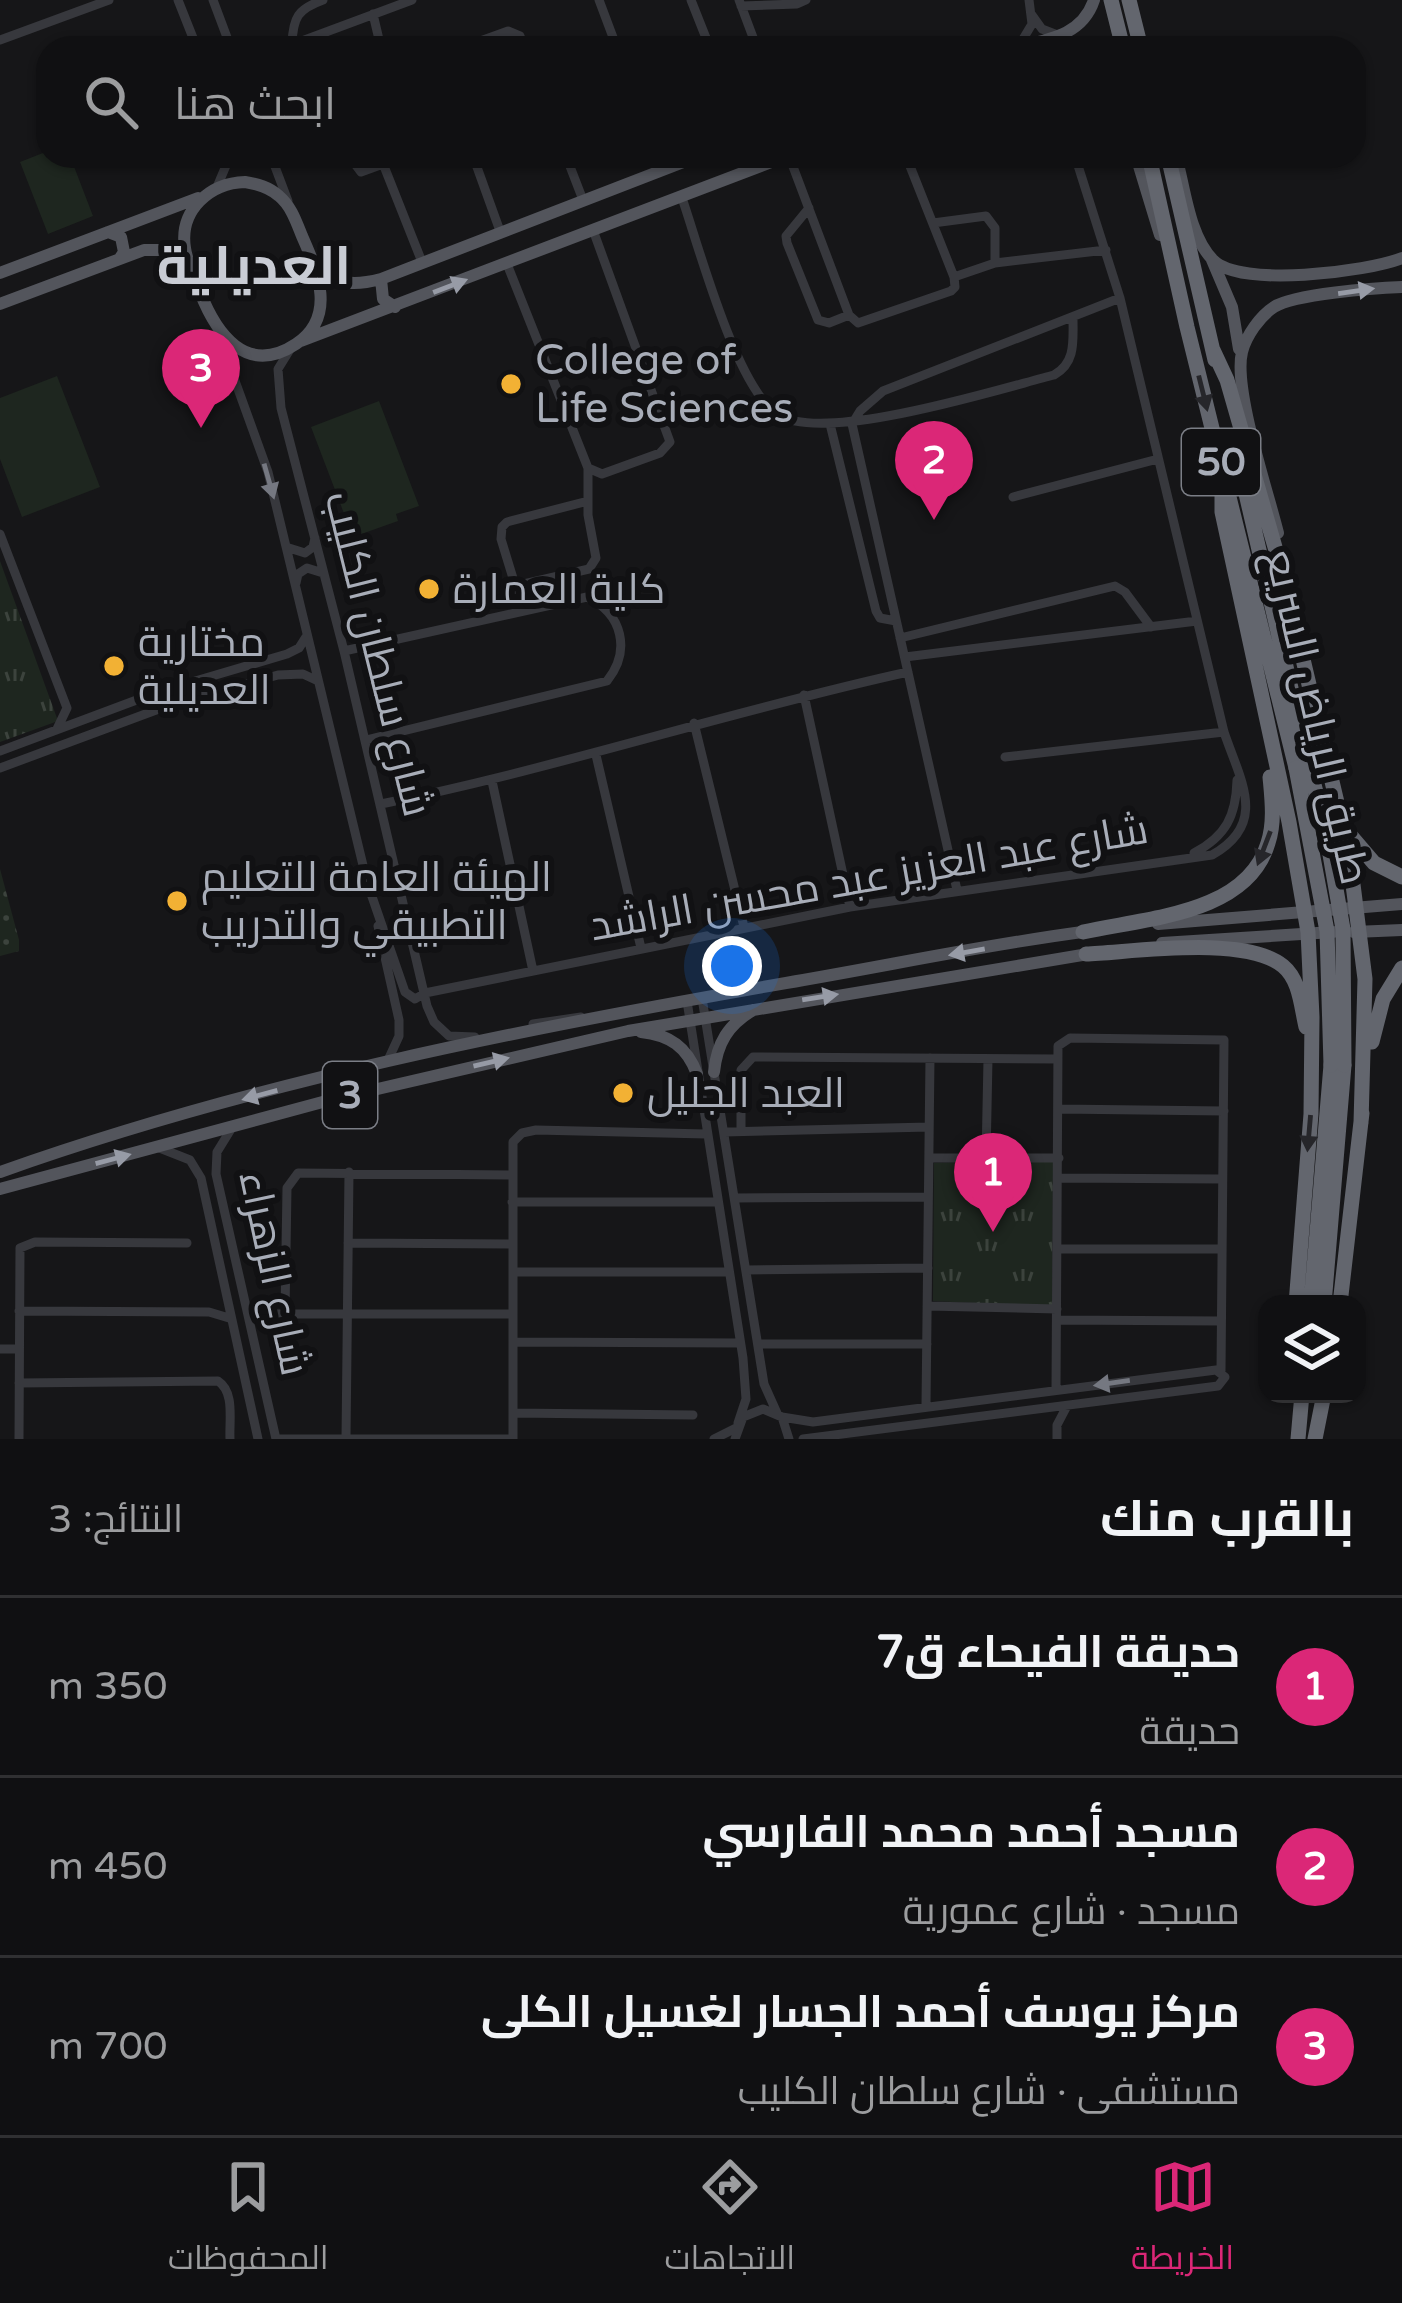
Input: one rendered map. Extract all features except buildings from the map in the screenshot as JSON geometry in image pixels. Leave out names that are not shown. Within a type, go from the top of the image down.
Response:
[{"type":"highway","points":[[1111,0],[1120,36]]},
{"type":"highway","points":[[1129,0],[1138,36]]},
{"type":"highway","name":"طريق الرياض السريع","points":[[1151,168],[1222,466],[1303,767]]},
{"type":"highway","name":"طريق الرياض السريع","points":[[1175,168],[1303,767],[1327,931],[1338,1065],[1325,1295]]},
{"type":"highway","points":[[1213,350],[1228,380],[1304,658],[1349,853],[1365,979],[1361,1123]]},
{"type":"highway","points":[[1222,466],[1222,512],[1308,932],[1312,1058],[1297,1295]]},
{"type":"highway","points":[[1083,932],[1203,904],[1222,897],[1250,876],[1269,840],[1272,821],[1268,733]]},
{"type":"highway","points":[[1329,775],[1352,839],[1374,863],[1402,877]]},
{"type":"highway","points":[[1297,863],[1315,879],[1331,878],[1344,868],[1349,853]]},
{"type":"highway","points":[[1086,954],[1226,949],[1263,955],[1282,965],[1294,979],[1312,1058]]},
{"type":"highway","points":[[1312,981],[1316,971],[1332,959],[1353,963],[1365,979]]},
{"type":"highway","points":[[1341,1295],[1374,1028],[1383,999],[1402,968]]},
{"type":"highway","name":"طريق الرياض السريع","points":[[1312,1295],[1338,1065]]},
{"type":"highway","points":[[1297,1439],[1298,1403]]},
{"type":"highway","points":[[1313,1439],[1319,1403]]},
{"type":"main road","points":[[1060,36],[1088,16],[1094,0]]},
{"type":"main road","points":[[316,268],[350,285],[381,278],[583,200],[650,168]]},
{"type":"main road","points":[[211,191],[187,224],[189,263],[217,331],[232,345],[251,353],[272,354],[758,168]]},
{"type":"main road","points":[[1140,168],[1187,328]]},
{"type":"main road","points":[[1176,168],[1194,223],[1232,307],[1243,388],[1304,658]]},
{"type":"main road","points":[[0,273],[236,182],[264,186],[292,211],[316,268],[321,308],[314,326],[296,344]]},
{"type":"main road","points":[[108,232],[122,238],[120,258]]},
{"type":"main road","points":[[0,304],[120,258],[160,250],[189,263]]},
{"type":"main road","points":[[1211,259],[1240,274],[1275,275],[1366,267],[1402,258]]},
{"type":"main road","points":[[1275,275],[1275,290],[1285,302]]},
{"type":"main road","points":[[381,278],[383,299],[395,307]]},
{"type":"main road","points":[[1240,356],[1263,317],[1285,302],[1402,287]]},
{"type":"main road","name":"3","points":[[0,1168],[386,1062],[598,1017],[1083,932],[1402,904]]},
{"type":"main road","name":"3","points":[[0,1189],[233,1126],[705,1016],[1196,938],[1402,930]]},
{"type":"main road","points":[[714,1072],[715,1057],[728,1029],[767,1006]]},
{"type":"main road","points":[[628,1031],[671,1040],[683,1049],[698,1074]]},
{"type":"street","points":[[0,40],[109,0]]},
{"type":"street","points":[[178,0],[192,36]]},
{"type":"street","points":[[213,0],[226,36]]},
{"type":"street","points":[[291,36],[301,8],[323,0]]},
{"type":"street","points":[[315,36],[412,0]]},
{"type":"street","points":[[599,0],[612,36]]},
{"type":"street","points":[[691,0],[705,36]]},
{"type":"street","points":[[753,36],[740,3],[806,0]]},
{"type":"street","points":[[1026,36],[1032,14],[1029,0]]},
{"type":"street","points":[[373,14],[378,36]]},
{"type":"street","points":[[1032,14],[1042,29],[1060,36]]},
{"type":"street","points":[[211,191],[223,168]]},
{"type":"street","points":[[276,168],[292,211]]},
{"type":"street","points":[[385,168],[422,262]]},
{"type":"street","points":[[476,168],[500,231]]},
{"type":"street","points":[[571,168],[583,200]]},
{"type":"street","points":[[793,168],[849,315],[858,323],[956,287],[911,168]]},
{"type":"street","name":"شارع عبد العزيز عبد محسن الراشد","points":[[425,993],[850,908],[1184,858],[1214,842],[1225,830],[1236,801],[1237,772],[1120,298],[1079,168]]},
{"type":"street","points":[[682,198],[728,331],[761,397],[778,416],[852,424],[1054,375],[1065,370],[1071,358],[1073,318]]},
{"type":"street","points":[[808,208],[786,236],[787,243],[818,320],[829,323],[849,315]]},
{"type":"street","points":[[933,223],[986,216],[995,228],[995,263]]},
{"type":"street","points":[[588,468],[602,474],[664,451],[670,442],[593,230]]},
{"type":"street","points":[[954,277],[995,263],[1106,250]]},
{"type":"street","points":[[507,264],[588,468],[594,565],[515,586]]},
{"type":"street","points":[[957,890],[852,424],[860,410],[884,391],[1120,298]]},
{"type":"street","name":"شارع سلطان الكليب","points":[[217,331],[268,472],[368,885],[399,1020],[399,1036],[386,1062]]},
{"type":"street","name":"شارع سلطان الكليب","points":[[296,344],[280,361],[277,385],[434,1022],[448,1036],[458,1038],[568,1016],[598,1017]]},
{"type":"street","points":[[830,424],[877,615],[896,621]]},
{"type":"street","points":[[1013,497],[1159,459]]},
{"type":"street","points":[[523,611],[501,539],[504,524],[588,501]]},
{"type":"street","points":[[0,534],[67,708],[57,729]]},
{"type":"street","points":[[286,544],[304,553],[314,547],[315,536]]},
{"type":"street","points":[[296,585],[298,574],[307,568],[318,569],[325,578]]},
{"type":"street","points":[[900,638],[1115,586],[1151,627]]},
{"type":"street","points":[[344,652],[587,597],[619,628],[622,651],[607,682],[366,740]]},
{"type":"street","points":[[904,657],[1197,621]]},
{"type":"street","points":[[0,751],[88,716],[274,658],[299,648],[307,632]]},
{"type":"street","points":[[274,658],[278,675]]},
{"type":"street","points":[[381,804],[492,782],[694,723],[908,672]]},
{"type":"street","points":[[0,767],[167,706],[278,675],[303,674],[318,681]]},
{"type":"street","points":[[805,695],[850,908]]},
{"type":"street","points":[[67,708],[88,716]]},
{"type":"street","points":[[694,723],[744,927]]},
{"type":"street","points":[[1005,757],[1224,732]]},
{"type":"street","points":[[596,755],[640,948]]},
{"type":"street","points":[[492,782],[533,971]]},
{"type":"street","points":[[368,885],[405,992],[415,999],[425,993]]},
{"type":"street","points":[[694,999],[705,1016],[767,1396],[789,1439]]},
{"type":"street","points":[[694,999],[689,1019],[746,1399],[736,1430]]},
{"type":"street","points":[[813,1421],[808,1438],[1218,1386],[1224,1380],[1224,1040],[1060,1041],[1056,1390]]},
{"type":"street","points":[[741,1131],[741,1070],[753,1057],[1058,1059]]},
{"type":"street","points":[[926,1405],[930,1058]]},
{"type":"street","points":[[986,1158],[988,1059]]},
{"type":"street","points":[[1059,1108],[1223,1111]]},
{"type":"street","name":"شارع الزهراء","points":[[233,1126],[217,1152],[218,1183],[276,1439]]},
{"type":"street","points":[[724,1132],[929,1127]]},
{"type":"street","points":[[276,1439],[513,1439],[512,1146],[522,1133],[536,1130],[706,1134]]},
{"type":"street","name":"شارع الزهراء","points":[[158,1147],[190,1160],[202,1188],[258,1439]]},
{"type":"street","points":[[929,1158],[1059,1158]]},
{"type":"street","points":[[285,1312],[289,1180],[304,1172],[512,1175]]},
{"type":"street","points":[[346,1438],[349,1172]]},
{"type":"street","points":[[715,1185],[722,1176],[732,1182]]},
{"type":"street","points":[[1059,1178],[1222,1178]]},
{"type":"street","points":[[202,1188],[211,1181],[218,1183]]},
{"type":"street","points":[[735,1198],[928,1197]]},
{"type":"street","points":[[512,1202],[717,1202]]},
{"type":"street","points":[[19,1439],[20,1251],[34,1242],[187,1243]]},
{"type":"street","points":[[348,1243],[512,1244]]},
{"type":"street","points":[[1059,1249],[1222,1249]]},
{"type":"street","points":[[746,1270],[928,1268]]},
{"type":"street","points":[[513,1272],[728,1272]]},
{"type":"street","points":[[209,1312],[232,1282],[241,1285]]},
{"type":"street","points":[[734,1304],[744,1307],[750,1298]]},
{"type":"street","points":[[927,1306],[1221,1321]]},
{"type":"street","points":[[19,1311],[209,1312],[230,1319]]},
{"type":"street","points":[[248,1314],[513,1314]]},
{"type":"street","points":[[513,1342],[740,1343]]},
{"type":"street","points":[[758,1344],[927,1345]]},
{"type":"street","points":[[0,1349],[19,1349]]},
{"type":"street","points":[[240,1363],[249,1367],[258,1358]]},
{"type":"street","points":[[715,1439],[736,1430],[756,1409],[813,1421],[1221,1371]]},
{"type":"street","points":[[245,1386],[253,1380],[263,1382]]},
{"type":"street","points":[[19,1383],[218,1381],[229,1394],[230,1439]]},
{"type":"street","points":[[987,1399],[983,1407],[990,1413]]},
{"type":"street","points":[[964,1401],[971,1407],[966,1416]]},
{"type":"street","points":[[1057,1439],[1057,1425],[1067,1406]]},
{"type":"street","points":[[1043,1409],[1057,1425]]},
{"type":"street","points":[[513,1413],[693,1415]]},
{"type":"green space","points":[[36,156],[36,168],[75,168],[93,216],[48,234],[20,162]]},
{"type":"green space","points":[[57,376],[100,487],[22,517],[0,459],[0,398]]},
{"type":"green space","points":[[379,401],[419,506],[396,514],[398,521],[353,537],[311,427]]},
{"type":"green space","points":[[0,561],[58,721],[0,742]]},
{"type":"green space","points":[[0,869],[19,951],[0,956]]},
{"type":"green space","points":[[1053,1160],[1052,1307],[933,1301],[934,1163]]},
{"type":"place","name":"College of Life Sciences","points":[[511,384]]},
{"type":"place","name":"مركز يوسف أحمد الجسار لغسيل الكلى","points":[[201,428]]},
{"type":"place","name":"مسجد أحمد محمد الفارسي","points":[[934,520]]},
{"type":"place","name":"كلية العمارة","points":[[429,589]]},
{"type":"place","name":"مختارية العديلية","points":[[114,666]]},
{"type":"place","name":"الهيئة العامة للتعليم التطبيقي والتدريب","points":[[177,901]]},
{"type":"place","name":"العبد الجليل","points":[[623,1093]]},
{"type":"place","name":"حديقة الفيحاء ق7","points":[[993,1232]]},
{"type":"district","name":"العديلية","points":[[254,266]]}]
